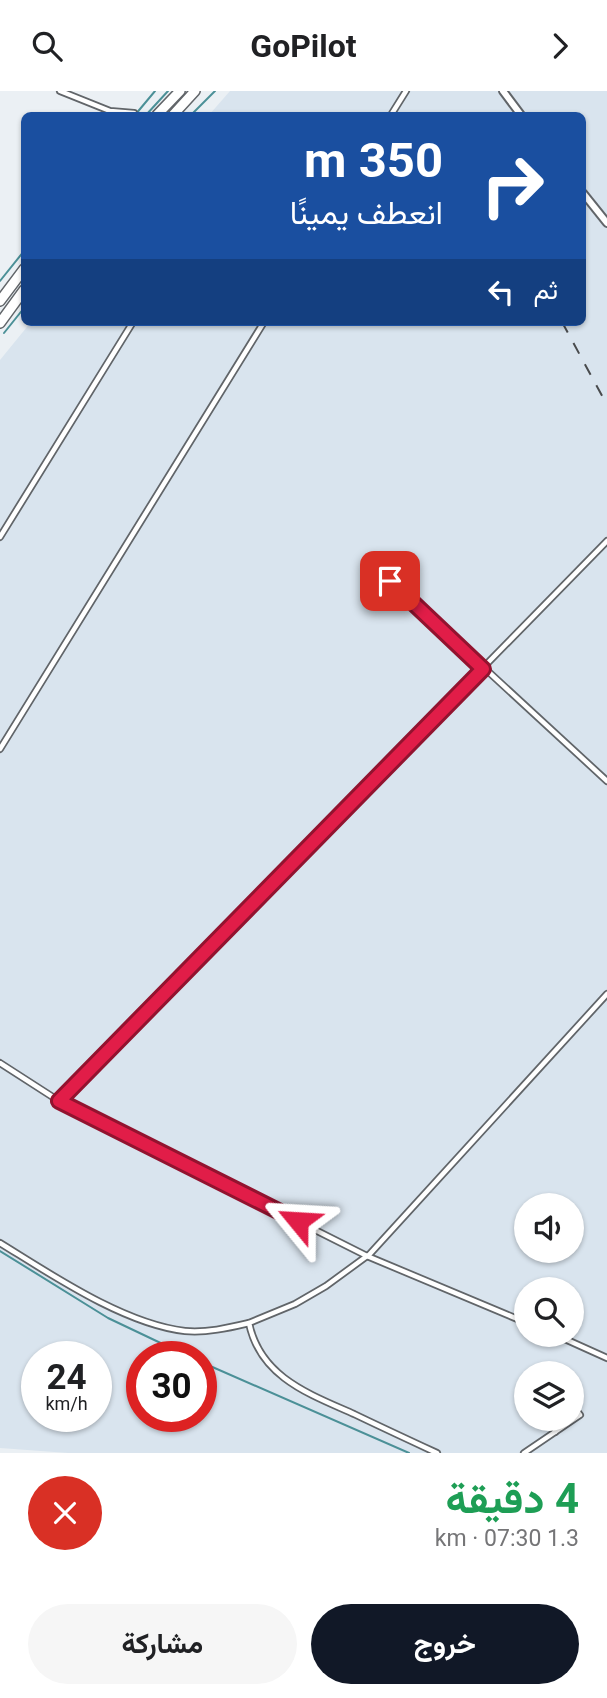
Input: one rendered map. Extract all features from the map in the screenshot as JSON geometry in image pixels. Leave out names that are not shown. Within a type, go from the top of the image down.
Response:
[{"type":"highway","points":[[160,112],[180,91]]},
{"type":"highway","points":[[176,112],[195,91]]},
{"type":"highway","points":[[0,301],[21,273]]},
{"type":"highway","points":[[0,323],[21,294]]},
{"type":"street","points":[[60,91],[110,111],[122,112]]},
{"type":"street","points":[[393,112],[406,91]]},
{"type":"street","points":[[503,91],[519,112]]},
{"type":"street","points":[[586,198],[607,223]]},
{"type":"street","points":[[0,537],[131,326]]},
{"type":"street","points":[[0,749],[262,326]]},
{"type":"street","points":[[59,1101],[607,541]]},
{"type":"street","points":[[390,581],[607,781]]},
{"type":"street","points":[[0,1243],[78,1290],[163,1327],[210,1331],[249,1323],[295,1304],[368,1256],[607,994]]},
{"type":"street","points":[[0,1063],[59,1101],[368,1256],[514,1317]]},
{"type":"street","points":[[249,1323],[257,1346],[283,1379],[316,1398],[437,1453]]},
{"type":"street","points":[[583,1347],[607,1358]]},
{"type":"street","points":[[524,1453],[558,1431]]},
{"type":"shaded area","points":[[230,91],[607,91],[607,1453],[68,1453],[0,1448],[0,360],[28,326],[586,326],[586,112],[212,112]]},
{"type":"waterway","points":[[138,112],[155,91]]},
{"type":"waterway","points":[[149,112],[168,91]]},
{"type":"waterway","points":[[194,112],[215,91]]},
{"type":"waterway","points":[[0,281],[21,255]]},
{"type":"waterway","points":[[4,333],[21,312]]},
{"type":"waterway","points":[[0,1251],[108,1318],[156,1341]]},
{"type":"waterway","points":[[217,1369],[409,1453]]},
{"type":"railway","points":[[564,326],[607,405]]},
{"type":"route","points":[[298,1221],[59,1101],[483,669],[390,581]]}]
